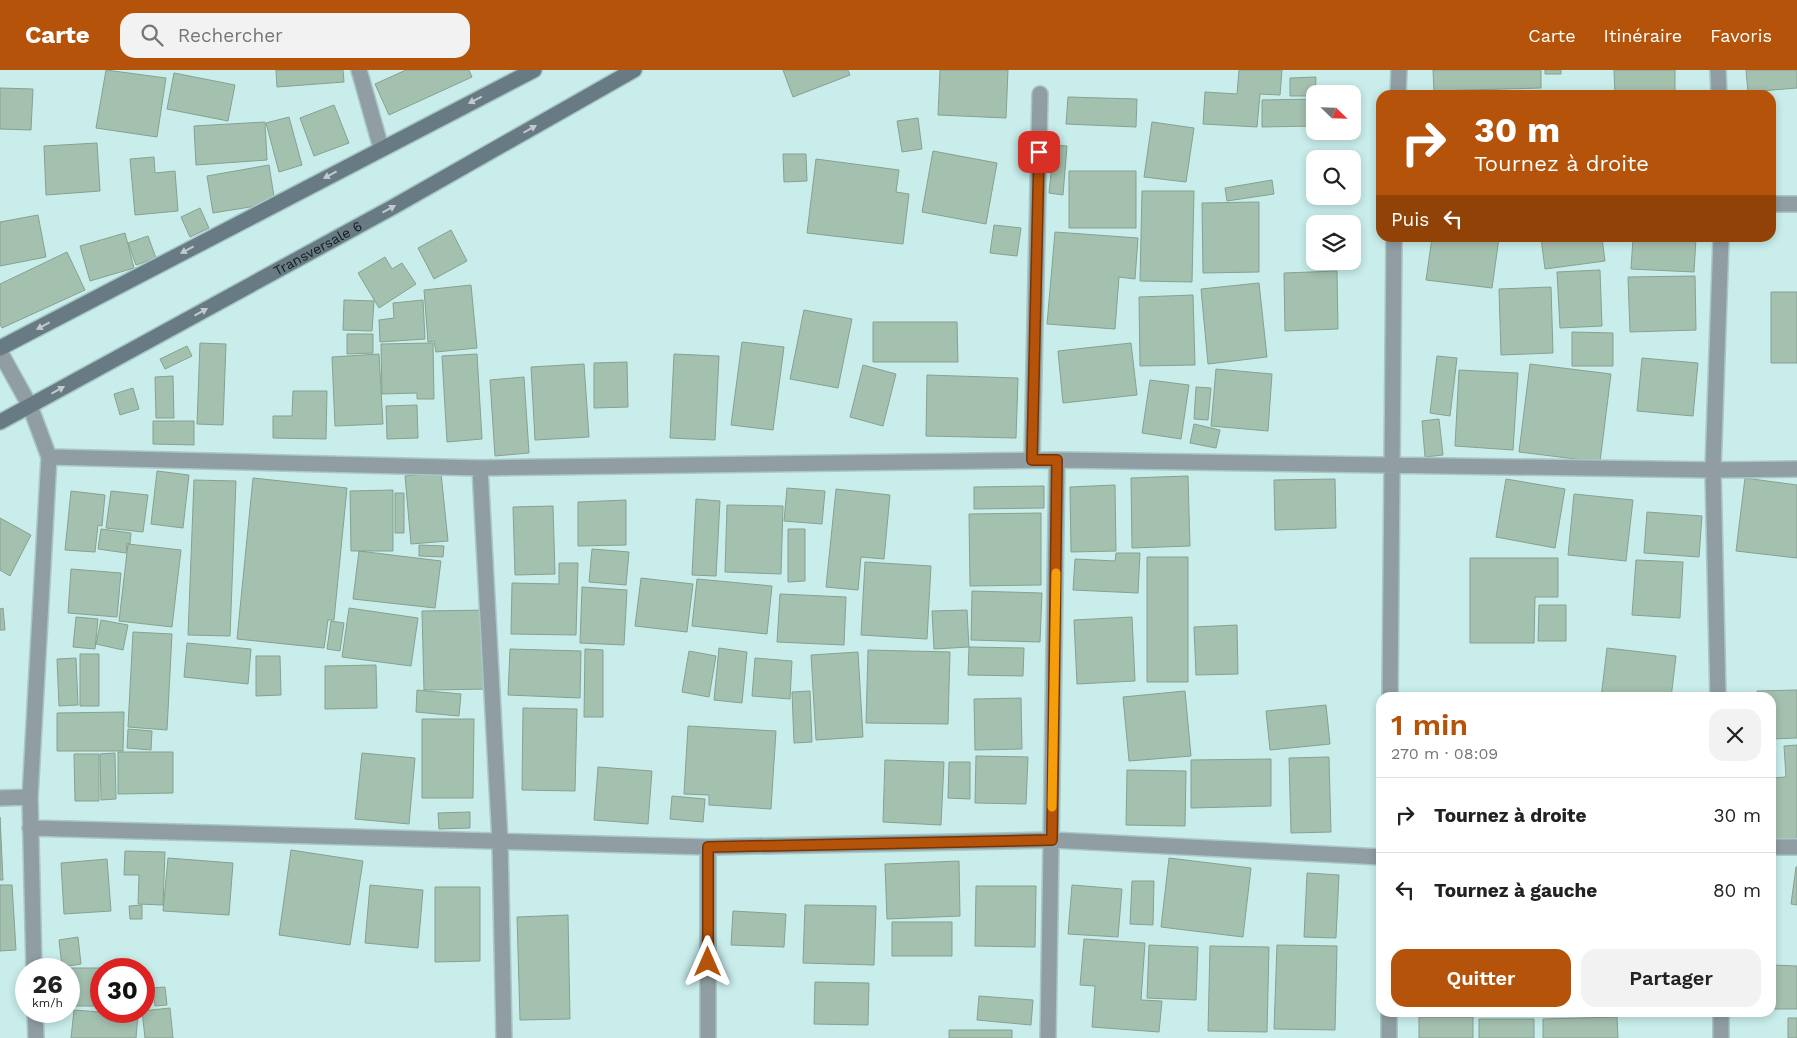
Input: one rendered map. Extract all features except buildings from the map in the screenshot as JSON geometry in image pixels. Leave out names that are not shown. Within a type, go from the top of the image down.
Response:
[{"type":"main road","points":[[0,348],[534,70]]},
{"type":"main road","name":"Transversale 6","points":[[0,422],[393,207],[634,70]]},
{"type":"street","points":[[359,70],[381,148]]},
{"type":"street","points":[[1398,90],[1399,70]]},
{"type":"street","points":[[1718,70],[1719,90]]},
{"type":"street","points":[[1032,460],[1040,94]]},
{"type":"street","points":[[1776,204],[1797,204]]},
{"type":"street","points":[[1390,692],[1394,242]]},
{"type":"street","points":[[1718,692],[1713,470],[1721,242]]},
{"type":"street","points":[[0,352],[30,406],[49,457],[30,797],[34,958]]},
{"type":"street","points":[[49,457],[480,468],[1057,460],[1713,470],[1797,469]]},
{"type":"street","points":[[1048,1038],[1057,460]]},
{"type":"street","points":[[480,468],[500,842],[504,1038]]},
{"type":"street","points":[[0,798],[30,797]]},
{"type":"street","points":[[30,828],[708,847],[1052,840],[1376,858]]},
{"type":"street","points":[[708,847],[708,1038]]},
{"type":"street","points":[[1776,847],[1797,847]]},
{"type":"street","points":[[1389,1017],[1389,1038]]},
{"type":"street","points":[[1721,1017],[1721,1038]]},
{"type":"street","points":[[35,1023],[36,1038]]},
{"type":"slow traffic","points":[[1052,807],[1056,573]]},
{"type":"route","points":[[708,962],[708,847],[1052,840],[1057,460],[1032,460],[1039,152]]}]
